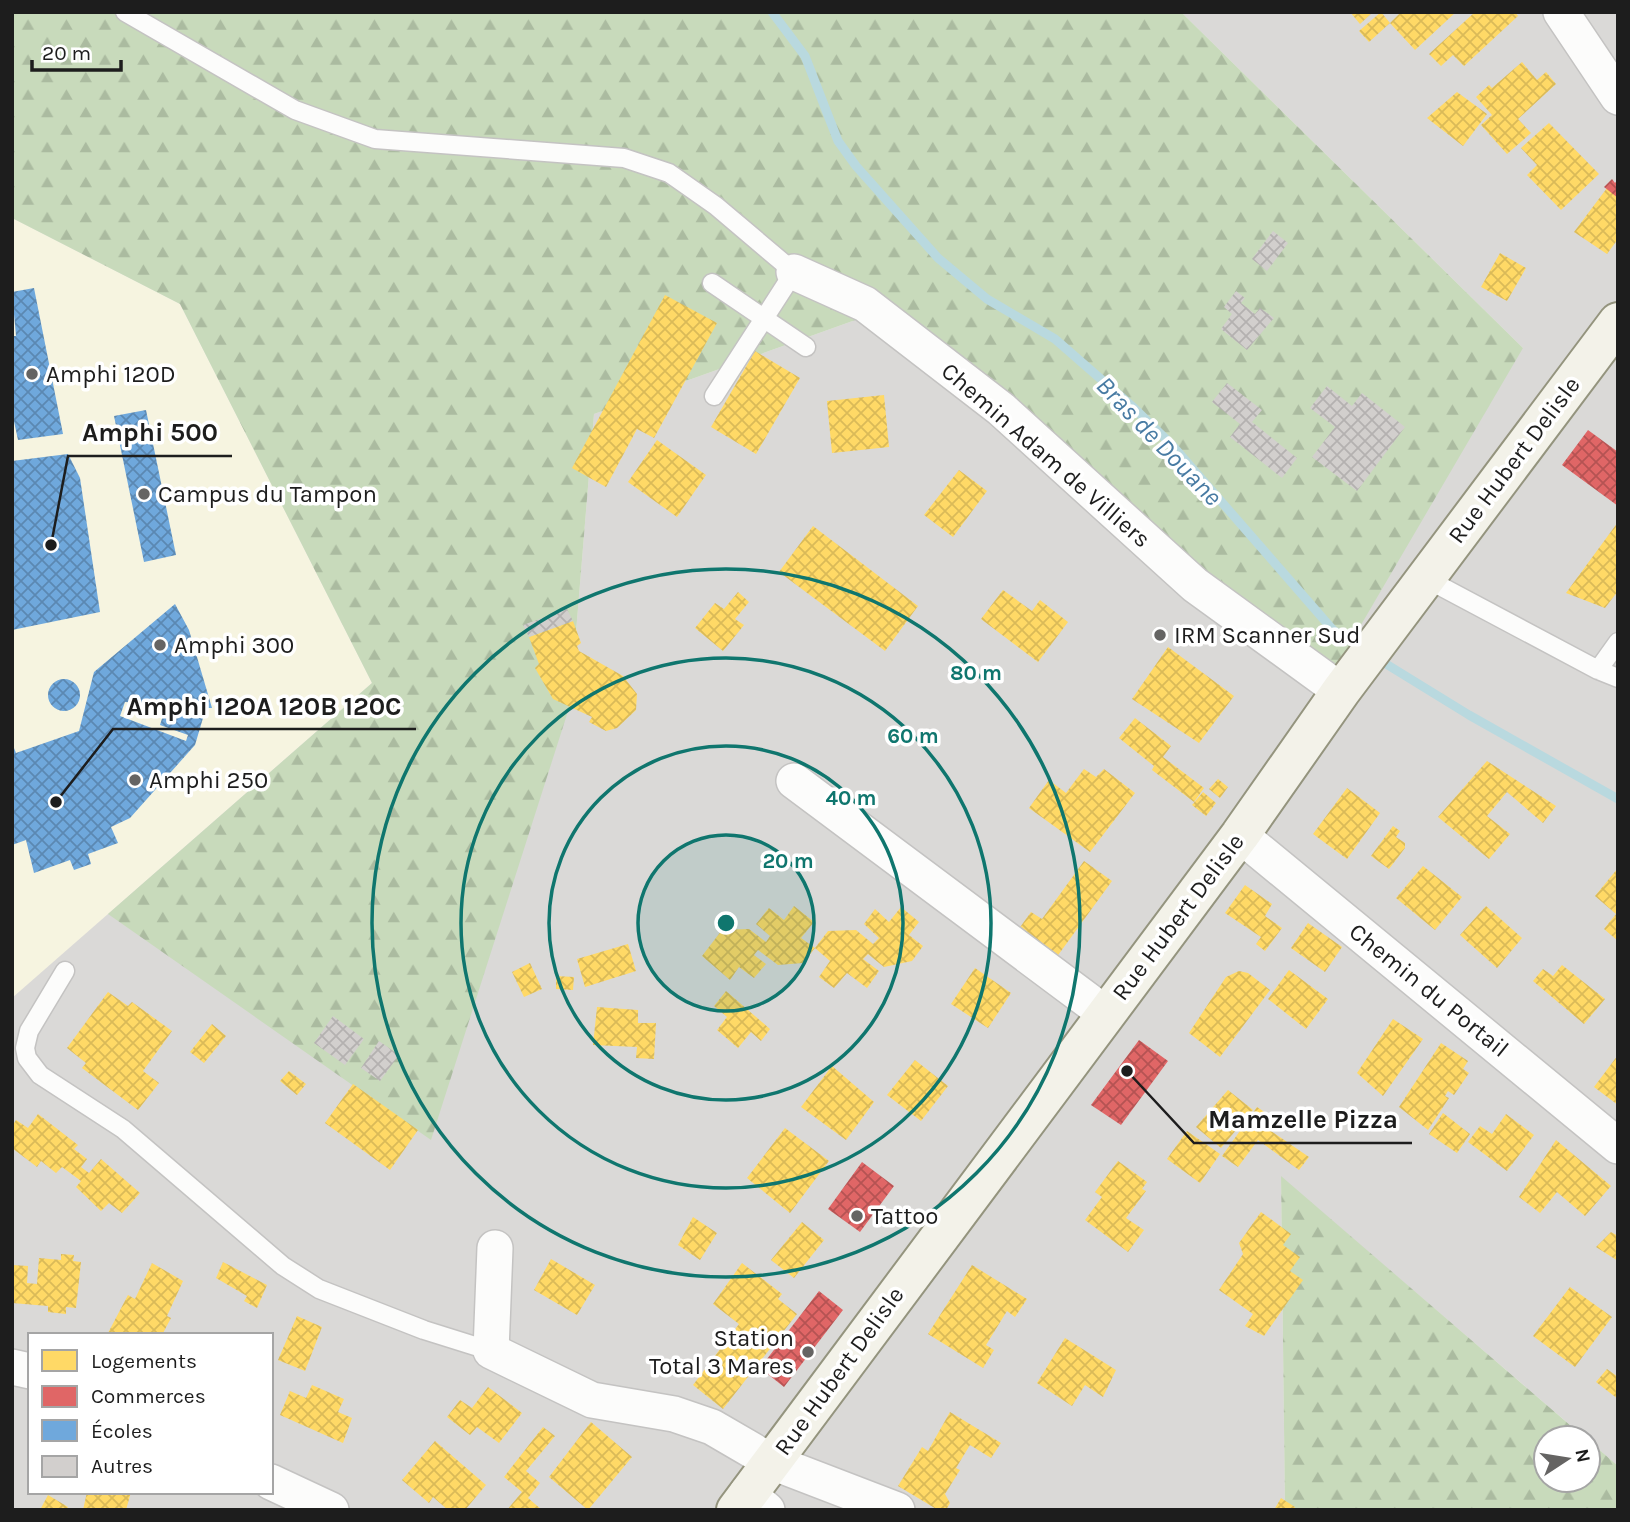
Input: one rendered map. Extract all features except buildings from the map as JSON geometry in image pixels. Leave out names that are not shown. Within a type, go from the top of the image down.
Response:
[{"type":"main road","name":"Rue Hubert Delisle","points":[[750,1504],[772,1462],[1240,835],[1347,684],[1618,321]]},
{"type":"street","points":[[1561,12],[1618,97]]},
{"type":"street","name":"Chemin Adam de Villiers","points":[[794,272],[865,304],[1001,409],[1195,585],[1347,684]]},
{"type":"street","points":[[794,781],[1105,1014]]},
{"type":"street","name":"Chemin du Portail","points":[[1240,835],[1618,1146]]},
{"type":"street","points":[[495,1248],[491,1351],[592,1400],[674,1414],[712,1427],[772,1462],[897,1510]]},
{"type":"street","points":[[273,1483],[331,1510]]},
{"type":"lane","name":"Chemin Adam de Villiers","points":[[125,12],[295,110],[375,139],[624,159],[668,173],[716,206],[794,272]]},
{"type":"lane","points":[[714,396],[794,272]]},
{"type":"lane","points":[[712,283],[806,347]]},
{"type":"lane","points":[[1416,591],[1618,678]]},
{"type":"lane","points":[[1598,670],[1618,642]]},
{"type":"lane","points":[[65,971],[29,1031],[25,1048],[27,1058],[40,1074],[122,1129],[283,1266],[319,1289],[424,1330],[491,1351]]},
{"type":"shaded area","points":[[1181,12],[1618,12],[1618,1466],[1602,1452],[1602,1424],[1569,1424],[1281,1177],[1285,1510],[12,1510],[12,218],[372,683],[109,914],[570,705],[594,414],[861,318],[1523,348]]},
{"type":"shaded area","name":"Campus du Tampon","points":[[12,218],[180,304],[372,683],[12,998]]},
{"type":"green space","points":[[12,12],[1181,12],[1523,348],[1327,683],[861,318],[594,414],[570,705],[431,1140],[108,914],[372,683],[180,304],[12,218]]},
{"type":"green space","points":[[1281,1176],[1569,1424],[1532,1424],[1532,1494],[1602,1494],[1602,1452],[1618,1466],[1618,1510],[1285,1510]]},
{"type":"waterway","name":"Bras de Douane","points":[[772,12],[805,56],[838,141],[856,166],[938,258],[987,299],[1055,339],[1134,408],[1172,445],[1333,630],[1363,649]]},
{"type":"waterway","name":"Bras de Douane","points":[[1378,659],[1469,715],[1618,799]]},
{"type":"place","name":"Amphi 120D","points":[[32,374]]},
{"type":"place","name":"Campus du Tampon","points":[[144,494]]},
{"type":"place","name":"Amphi 500","points":[[51,545]]},
{"type":"place","name":"IRM Scanner Sud","points":[[1160,635]]},
{"type":"place","name":"Amphi 300","points":[[160,645]]},
{"type":"place","name":"Amphi 250","points":[[135,780]]},
{"type":"place","name":"Amphi 120A 120B 120C","points":[[56,802]]},
{"type":"place","name":"Mamzelle Pizza","points":[[1127,1071]]},
{"type":"place","name":"Tattoo","points":[[857,1216]]},
{"type":"place","name":"Station Total 3 Mares","points":[[808,1352]]}]
